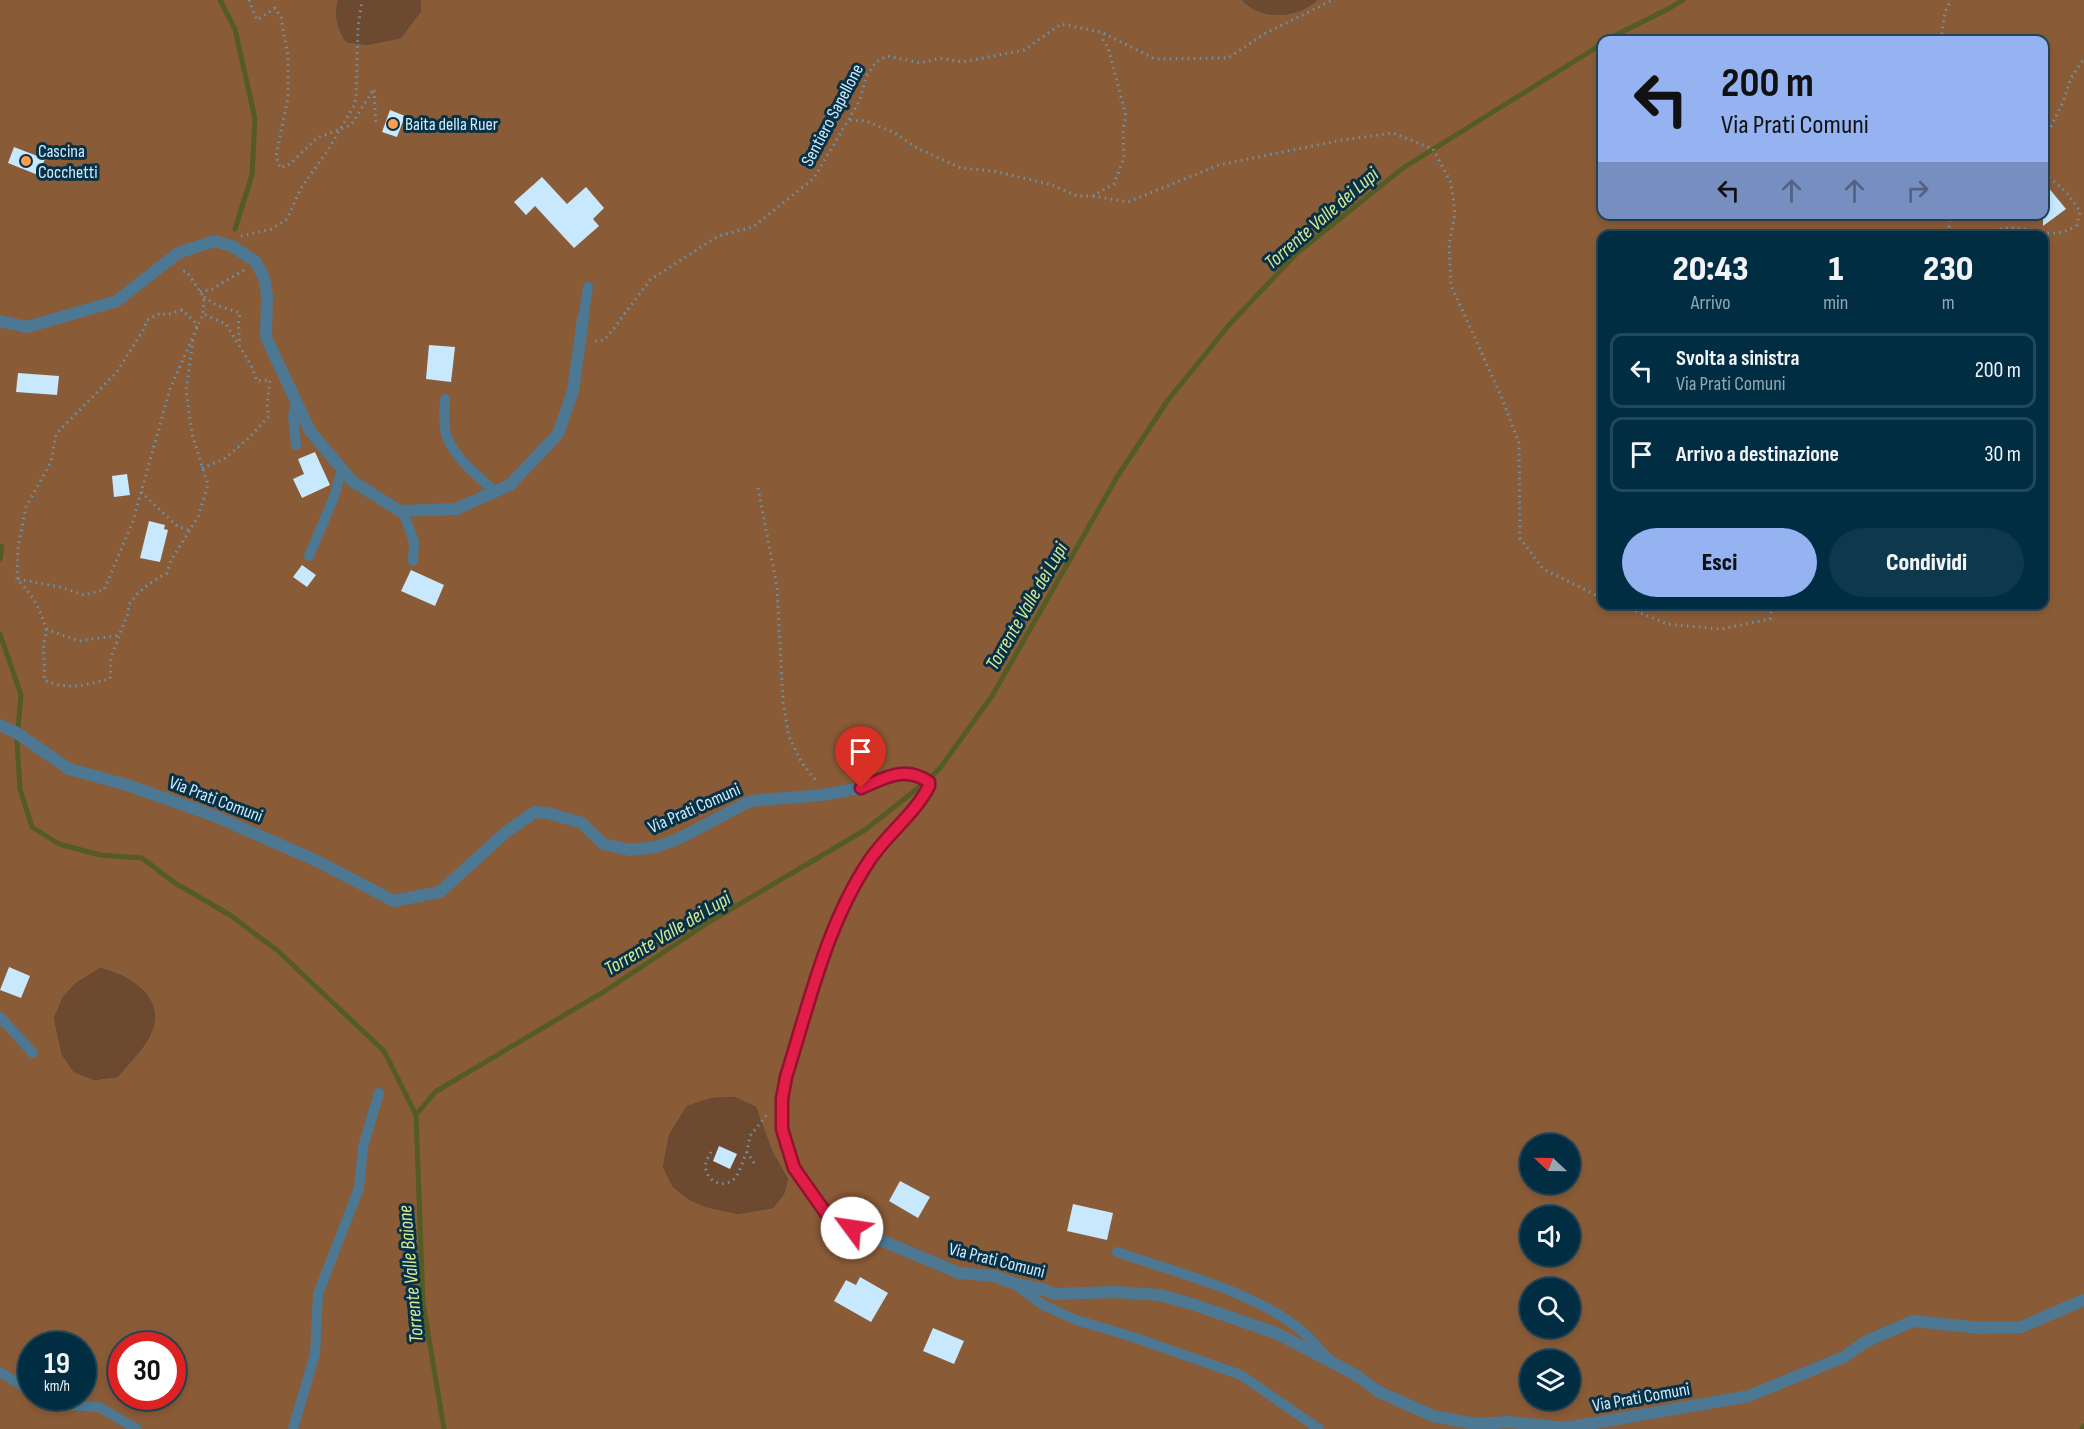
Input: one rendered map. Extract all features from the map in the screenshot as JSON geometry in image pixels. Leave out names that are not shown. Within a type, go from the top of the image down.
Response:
[{"type":"street","points":[[0,321],[27,327],[117,301],[178,253],[216,242],[232,246],[254,261],[264,278],[267,295],[266,338],[310,431],[352,481],[403,511],[456,509],[510,485],[558,434],[573,391],[583,319]]},
{"type":"street","name":"Via Prati Comuni","points":[[0,724],[69,769],[127,785],[212,815],[315,860],[394,902],[440,892],[506,832],[535,812],[548,813],[582,823],[603,844],[630,850],[656,847],[680,838],[750,801],[822,795],[861,788],[898,773],[922,778],[929,782],[929,786],[869,860],[824,951],[786,1077],[782,1099],[782,1129],[794,1168],[825,1212],[852,1228],[959,1273],[994,1276],[1054,1294],[1113,1292],[1160,1295],[1276,1333],[1333,1363],[1379,1392],[1433,1416],[1475,1424],[1510,1422],[1566,1428],[1749,1396],[1844,1357],[1865,1342],[1914,1321],[1981,1328],[2021,1327],[2084,1299]]},
{"type":"lane","points":[[583,319],[588,287]]},
{"type":"lane","points":[[445,399],[444,415],[448,438],[480,480],[495,491]]},
{"type":"lane","points":[[296,403],[293,416],[296,445]]},
{"type":"lane","points":[[309,556],[334,497],[342,469]]},
{"type":"lane","points":[[403,511],[414,542],[413,561]]},
{"type":"lane","points":[[0,1017],[33,1053]]},
{"type":"lane","points":[[293,1429],[315,1354],[318,1294],[359,1188],[363,1147],[379,1093]]},
{"type":"lane","points":[[1117,1252],[1227,1290],[1278,1314],[1299,1328],[1333,1363]]},
{"type":"lane","points":[[1016,1284],[1043,1305],[1076,1320],[1133,1337],[1241,1376],[1319,1429]]},
{"type":"lane","points":[[0,1372],[18,1383]]},
{"type":"lane","points":[[96,1407],[137,1429]]},
{"type":"path","points":[[249,0],[257,20],[276,8],[281,18],[288,56],[288,98],[276,156],[280,168],[290,164],[317,138],[351,125],[374,89],[376,126]]},
{"type":"path","points":[[216,242],[272,229],[287,219],[301,188],[326,153],[354,106],[358,27],[362,0]]},
{"type":"path","name":"Sentiero Sapellone","points":[[597,341],[604,340],[611,332],[650,280],[718,236],[753,227],[814,178],[860,100],[866,77],[876,62],[887,56],[921,63],[940,58],[963,62],[1024,50],[1061,24],[1104,34],[1155,59],[1228,58],[1264,34],[1333,0]]},
{"type":"path","points":[[1942,36],[1945,12],[1951,0]]},
{"type":"path","points":[[1094,196],[1114,184],[1124,158],[1123,130],[1126,116],[1108,47],[1103,40],[1104,34]]},
{"type":"path","points":[[2048,133],[2063,102],[2071,78],[2084,58]]},
{"type":"path","points":[[849,120],[866,121],[895,133],[915,147],[961,168],[994,171],[1052,186],[1077,196],[1094,196],[1128,202],[1220,165],[1342,140],[1393,133],[1433,149],[1451,183],[1455,214],[1449,244],[1451,285],[1501,396],[1519,443],[1520,538],[1543,569],[1598,596]]},
{"type":"path","points":[[2048,176],[2066,192],[2080,211],[2077,225],[2064,232],[2048,234]]},
{"type":"path","points":[[1996,231],[2012,227],[2040,231]]},
{"type":"path","points":[[200,292],[227,281],[254,261]]},
{"type":"path","points":[[164,264],[188,272],[204,297],[216,305],[240,313],[238,338],[241,348]]},
{"type":"path","points":[[17,579],[60,587],[84,595],[104,590],[133,521],[170,389],[197,331],[203,314],[204,297]]},
{"type":"path","points":[[193,340],[186,390],[192,434],[208,485],[198,517],[171,560],[167,573],[138,593],[129,604],[128,614],[111,657],[110,679],[73,687],[57,685],[44,680],[46,668],[42,643],[47,632],[41,610],[31,593],[17,579],[18,547],[26,507],[51,462],[56,434],[116,373],[144,329],[147,320],[161,313],[166,315],[182,310],[196,323],[197,331]]},
{"type":"path","points":[[202,468],[224,459],[249,438],[269,416],[267,404],[270,380],[257,381],[251,365],[226,324],[203,314]]},
{"type":"path","points":[[758,488],[777,587],[783,702],[789,737],[802,763],[819,785],[822,795]]},
{"type":"path","points":[[141,492],[177,526],[189,531]]},
{"type":"path","points":[[1631,609],[1667,624],[1721,629],[1770,619],[1771,609]]},
{"type":"path","points":[[46,629],[80,641],[120,635]]},
{"type":"path","points":[[711,1152],[705,1163],[706,1170],[718,1184],[728,1184],[735,1178],[747,1152],[750,1136],[782,1099]]},
{"type":"path","points":[[747,1152],[754,1163]]},
{"type":"shaded area","points":[[0,0],[338,0],[337,22],[346,42],[367,45],[401,38],[421,11],[421,0],[1242,0],[1259,12],[1279,15],[1300,11],[1317,0],[2084,0],[2084,1429],[0,1429]],"holes":[[[100,968],[122,976],[142,989],[153,1007],[155,1019],[150,1037],[118,1077],[94,1080],[74,1072],[62,1055],[54,1018],[63,997],[76,983]],[[735,1097],[756,1107],[772,1151],[788,1179],[784,1194],[773,1208],[738,1214],[706,1207],[690,1200],[673,1187],[663,1167],[669,1135],[687,1106],[712,1098]]]},
{"type":"shaded area","points":[[338,0],[421,0],[421,11],[401,38],[367,45],[345,42],[337,22]]},
{"type":"shaded area","points":[[1242,0],[1317,0],[1300,11],[1279,15],[1259,12]]},
{"type":"shaded area","points":[[100,968],[122,976],[142,989],[153,1007],[155,1019],[146,1043],[118,1077],[94,1080],[74,1072],[62,1055],[54,1018],[63,997],[76,983]]},
{"type":"shaded area","points":[[736,1097],[756,1107],[772,1151],[788,1179],[784,1194],[773,1208],[738,1214],[706,1207],[690,1200],[673,1187],[663,1167],[669,1135],[687,1106],[712,1098]]},
{"type":"building","name":"Baita della Ruer","points":[[390,110],[405,116],[397,137],[382,132]]},
{"type":"building","name":"Cascina Cocchetti","points":[[14,147],[45,159],[38,175],[8,163]]},
{"type":"building","points":[[542,177],[567,204],[586,187],[604,208],[593,219],[599,226],[574,248],[535,206],[526,215],[514,202]]},
{"type":"building","points":[[2048,187],[2066,209],[2043,226],[2043,219],[2048,219]]},
{"type":"building","points":[[429,345],[455,347],[451,382],[426,379]]},
{"type":"building","points":[[18,373],[59,376],[57,395],[16,392]]},
{"type":"building","points":[[315,452],[330,485],[302,498],[293,479],[304,474],[298,459]]},
{"type":"building","points":[[127,474],[130,495],[114,497],[112,476]]},
{"type":"building","points":[[149,521],[165,525],[164,529],[168,530],[160,562],[140,558]]},
{"type":"building","points":[[302,565],[316,575],[307,587],[293,577]]},
{"type":"building","points":[[411,570],[444,585],[435,606],[401,591]]},
{"type":"building","points":[[9,967],[30,976],[21,998],[0,990]]},
{"type":"building","points":[[719,1146],[737,1154],[730,1169],[713,1161]]},
{"type":"building","points":[[900,1181],[930,1197],[918,1218],[889,1201]]},
{"type":"building","points":[[1073,1204],[1113,1213],[1107,1240],[1067,1231]]},
{"type":"building","points":[[860,1277],[888,1293],[871,1322],[834,1301],[846,1280],[856,1285]]},
{"type":"building","points":[[933,1328],[964,1341],[954,1364],[923,1351]]},
{"type":"waterway","points":[[220,0],[235,29],[255,119],[252,175],[235,229]]},
{"type":"waterway","name":"Torrente Valle dei Lupi","points":[[1615,36],[1683,0]]},
{"type":"waterway","name":"Torrente Valle dei Lupi","points":[[416,1115],[435,1092],[605,991],[709,922],[865,830],[927,781],[940,768],[992,696],[1117,477],[1168,400],[1229,325],[1297,253],[1403,168],[1598,46]]},
{"type":"waterway","points":[[0,559],[2,546]]},
{"type":"waterway","name":"Torrente Valle Baione","points":[[0,634],[21,695],[17,741],[20,789],[32,827],[59,844],[100,855],[142,858],[175,883],[230,915],[278,951],[384,1051],[416,1115],[423,1303],[444,1429]]},
{"type":"place","name":"Baita della Ruer","points":[[393,124]]},
{"type":"place","name":"Cascina Cocchetti","points":[[26,161]]},
{"type":"route","points":[[852,1228],[825,1212],[794,1168],[782,1129],[782,1099],[786,1077],[824,951],[839,918],[869,860],[927,791],[929,782],[914,775],[898,773],[861,788]]}]
